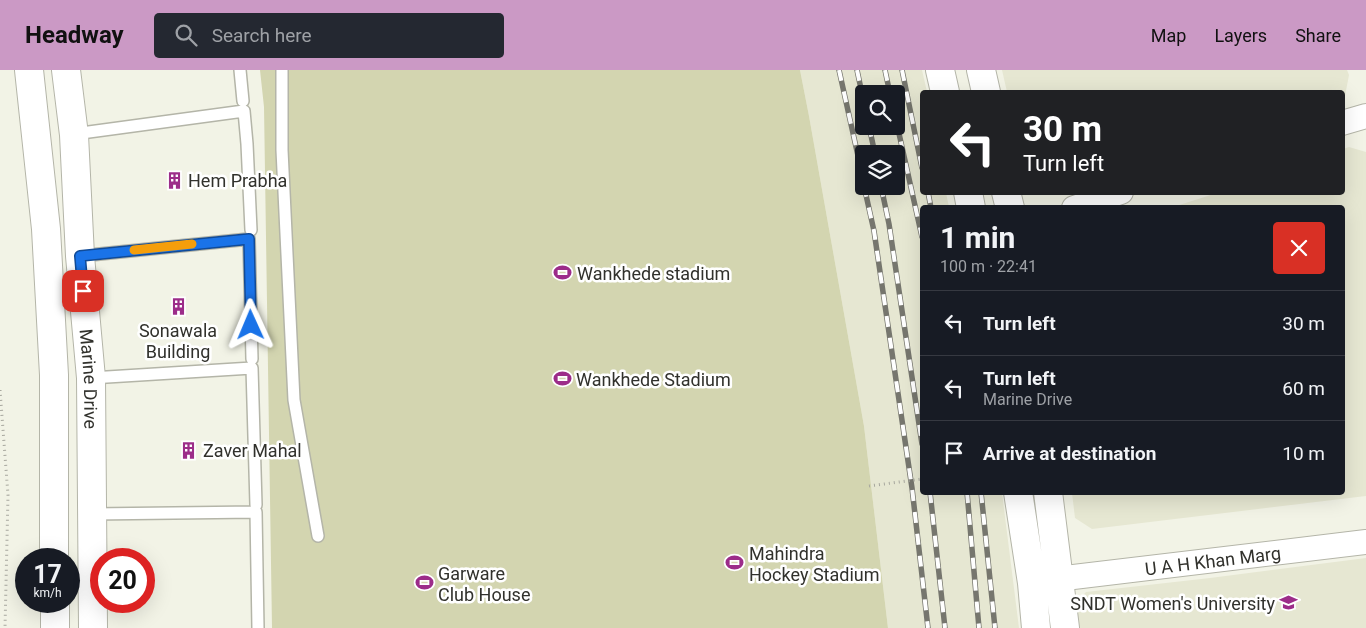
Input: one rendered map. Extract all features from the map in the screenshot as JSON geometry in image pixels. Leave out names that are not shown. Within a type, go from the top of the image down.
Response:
[{"type":"main road","name":"Marine Drive","points":[[29,70],[46,229],[54,375],[54,548]]},
{"type":"main road","name":"Marine Drive","points":[[66,70],[74,134],[80,256],[91,378],[93,628]]},
{"type":"main road","points":[[940,70],[945,90]]},
{"type":"main road","points":[[981,70],[986,90]]},
{"type":"main road","points":[[1018,495],[1032,583],[1036,628]]},
{"type":"main road","points":[[1048,495],[1065,628]]},
{"type":"main road","points":[[55,613],[55,628]]},
{"type":"street","points":[[1345,122],[1366,116]]},
{"type":"street","points":[[1083,205],[1112,195]]},
{"type":"street","name":"U A H Khan Marg","points":[[1032,583],[1366,542]]},
{"type":"lane","points":[[240,70],[243,101]]},
{"type":"lane","points":[[282,70],[282,150],[294,400],[318,536]]},
{"type":"lane","points":[[74,134],[244,110],[248,144],[251,230]]},
{"type":"lane","points":[[80,256],[249,239],[252,359]]},
{"type":"lane","points":[[91,378],[252,368],[256,505]]},
{"type":"lane","points":[[92,514],[256,512],[258,628]]},
{"type":"path","points":[[0,390],[8,495],[5,628]]},
{"type":"path","points":[[869,486],[920,479]]},
{"type":"shaded area","points":[[800,70],[922,70],[927,90],[920,90],[920,195],[946,195],[949,205],[920,205],[920,495],[1002,495],[1019,628],[888,628],[864,426]]},
{"type":"shaded area","points":[[1002,70],[1347,70],[1349,75],[1345,96],[1345,90],[1007,90]]},
{"type":"shaded area","points":[[1349,147],[1366,152],[1366,496],[1092,529],[1075,518],[1072,495],[1345,495],[1345,205],[1179,205],[1211,195],[1345,195],[1345,148]]},
{"type":"shaded area","name":"SNDT Women's University","points":[[1366,558],[1366,628],[1077,628],[1074,604],[1086,592]]},
{"type":"green space","name":"Wankhede Stadium","points":[[260,70],[800,70],[864,426],[888,628],[272,628],[264,107]]},
{"type":"railway","points":[[839,70],[856,145]]},
{"type":"railway","points":[[857,70],[860,85]]},
{"type":"railway","points":[[885,70],[888,85]]},
{"type":"railway","points":[[902,70],[920,158]]},
{"type":"railway","points":[[871,135],[873,145]]},
{"type":"railway","points":[[899,135],[920,228]]},
{"type":"railway","points":[[866,195],[874,231],[912,488],[928,628]]},
{"type":"railway","points":[[883,195],[889,224],[920,431]]},
{"type":"railway","points":[[929,195],[930,205]]},
{"type":"railway","points":[[930,495],[945,628]]},
{"type":"railway","points":[[967,495],[979,628]]},
{"type":"railway","points":[[981,495],[995,628]]},
{"type":"slow traffic","points":[[134,250],[192,244]]},
{"type":"place","name":"Hem Prabha","points":[[174,180]]},
{"type":"place","name":"Wankhede stadium","points":[[563,273]]},
{"type":"place","name":"Sonawala Building","points":[[178,307]]},
{"type":"place","name":"Wankhede Stadium","points":[[562,379]]},
{"type":"place","name":"Zaver Mahal","points":[[189,450]]},
{"type":"place","name":"Mahindra Hockey Stadium","points":[[735,563]]},
{"type":"place","name":"Garware Club House","points":[[424,583]]},
{"type":"place","name":"SNDT Women's University","points":[[1289,603]]},
{"type":"route","points":[[83,291],[80,256],[249,239],[251,325]]}]
